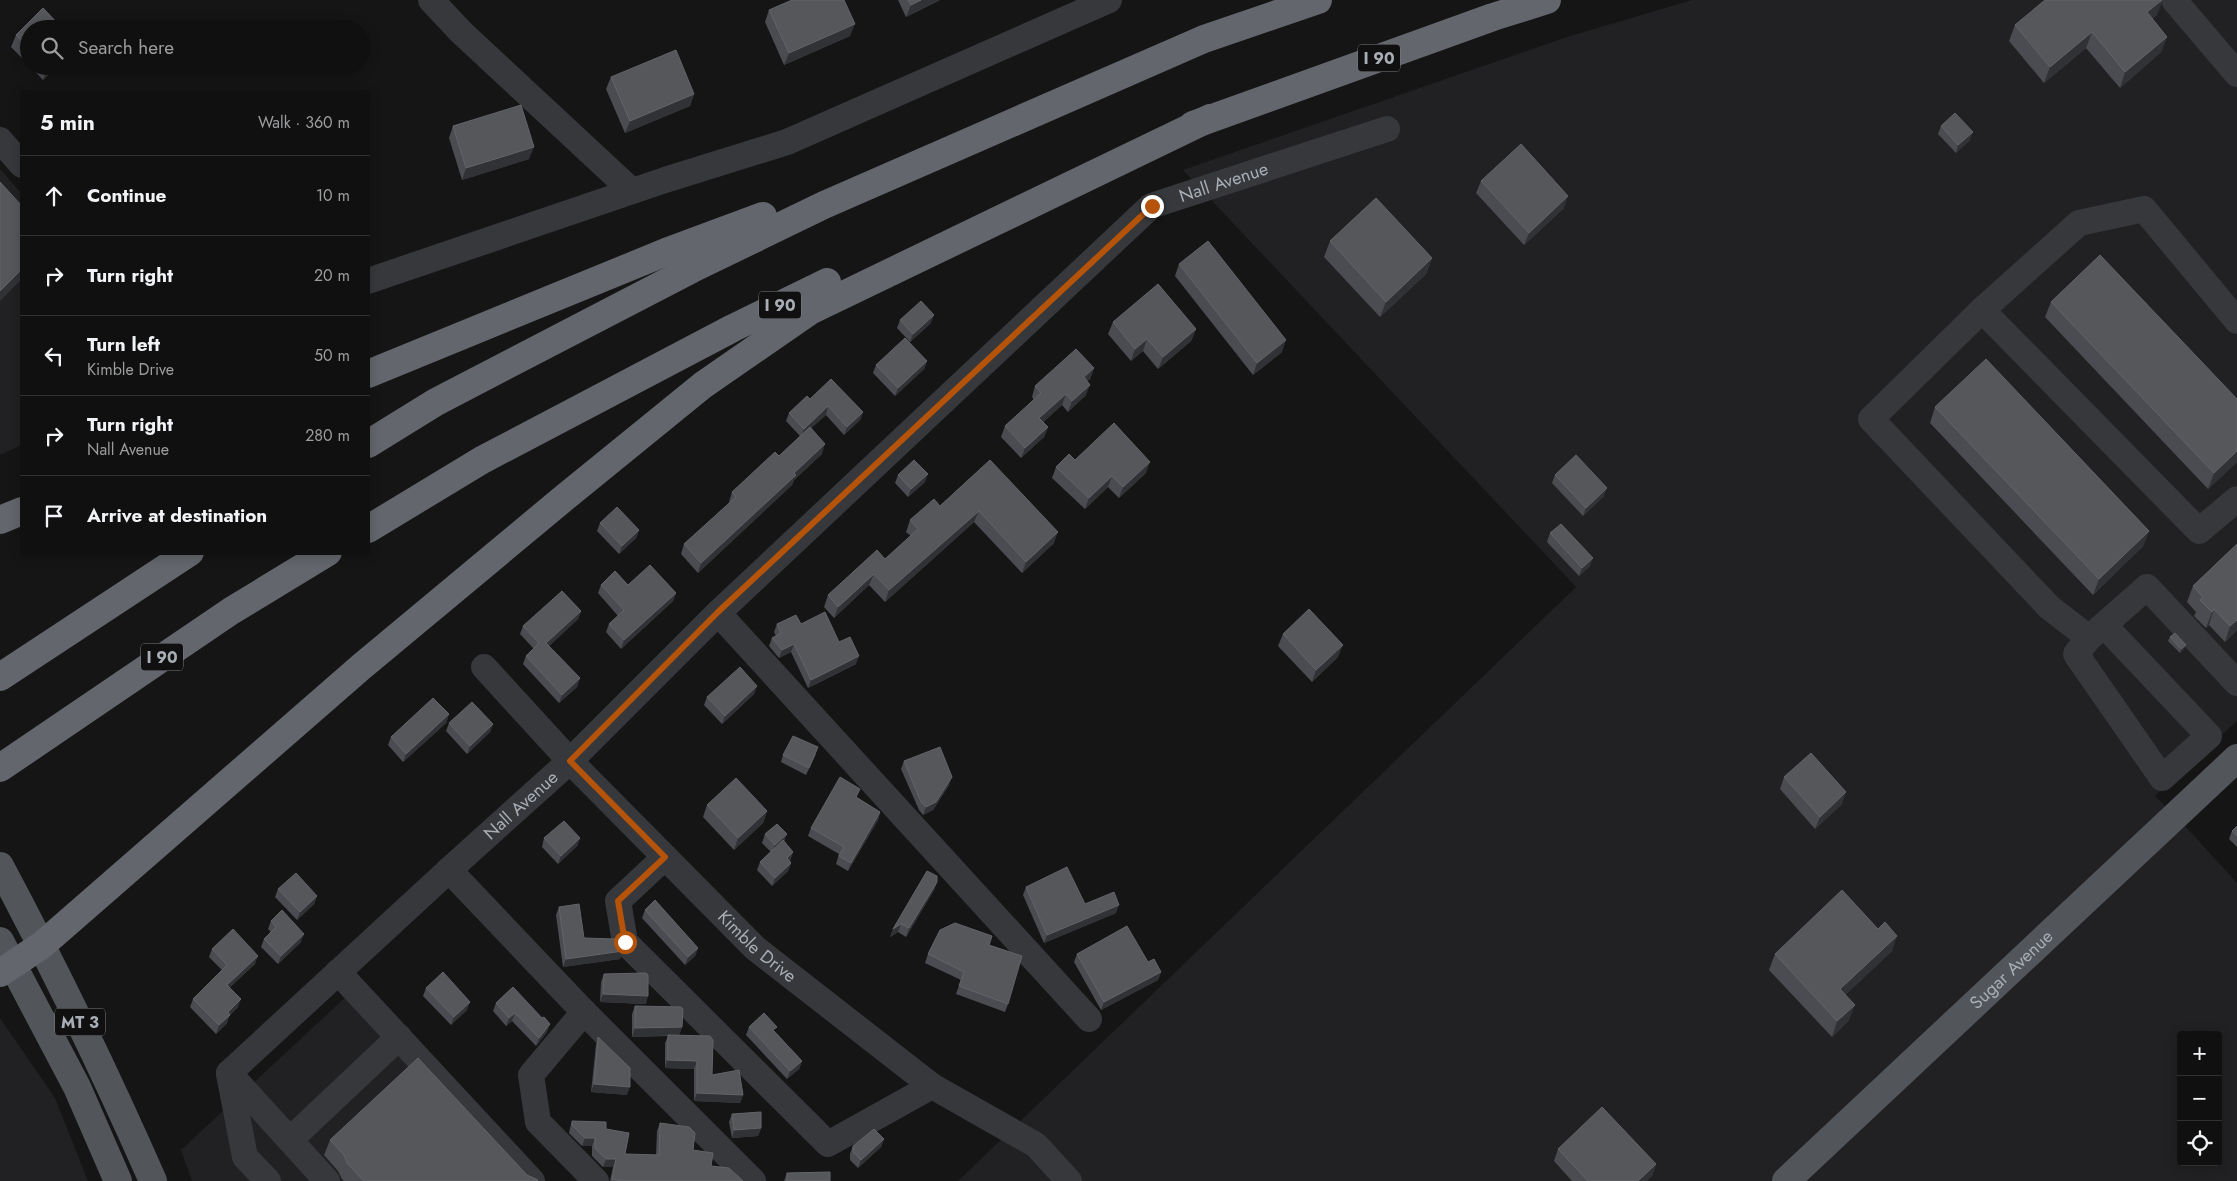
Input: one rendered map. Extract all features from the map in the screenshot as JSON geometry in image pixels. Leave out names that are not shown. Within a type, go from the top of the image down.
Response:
[{"type":"highway","points":[[370,443],[436,402],[732,249],[824,205],[1204,39],[1318,0]]},
{"type":"highway","name":"I 90","points":[[370,528],[482,460],[733,328],[955,221],[1210,118],[1492,17],[1548,0]]},
{"type":"highway","points":[[6,969],[42,945],[361,667],[703,385],[810,311],[1210,118]]},
{"type":"highway","points":[[370,373],[666,252],[764,216],[824,205]]},
{"type":"highway","points":[[0,520],[20,512]]},
{"type":"highway","points":[[0,677],[185,555]]},
{"type":"highway","name":"I 90","points":[[0,768],[231,611],[323,555]]},
{"type":"main road","name":"Sugar Avenue","points":[[1786,1181],[2237,758]]},
{"type":"main road","name":"MT 3","points":[[0,866],[42,945],[108,1079],[152,1181]]},
{"type":"main road","name":"MT 3","points":[[0,941],[6,969],[77,1087],[118,1181]]},
{"type":"street","points":[[430,0],[462,33],[632,191]]},
{"type":"street","points":[[370,280],[632,191],[787,142],[1109,0]]},
{"type":"street","points":[[2174,0],[2237,74]]},
{"type":"street","name":"Nall Avenue","points":[[228,1073],[448,870],[570,761],[718,612],[1152,206],[1387,129]]},
{"type":"street","points":[[0,140],[20,163]]},
{"type":"street","points":[[2162,778],[2209,736],[2096,631],[2050,607],[1872,419],[1982,310],[2079,223],[2144,209],[2237,321]]},
{"type":"street","points":[[1982,310],[2199,531],[2237,499]]},
{"type":"street","points":[[2181,810],[2162,778],[2076,654],[2096,631],[2147,587],[2237,683]]},
{"type":"street","points":[[718,612],[1089,1019]]},
{"type":"street","name":"Kimble Drive","points":[[484,667],[570,761],[755,948],[932,1086],[1036,1145],[1069,1181]]},
{"type":"street","points":[[665,857],[618,901],[625,942],[828,1144],[932,1086]]},
{"type":"street","points":[[448,870],[584,1012],[753,1181]]},
{"type":"street","points":[[338,972],[532,1181]]},
{"type":"street","points":[[584,1012],[531,1075],[538,1122],[596,1181]]},
{"type":"street","points":[[290,1140],[399,1037]]},
{"type":"street","points":[[228,1073],[327,1181]]},
{"type":"street","points":[[228,1073],[245,1157],[268,1181]]},
{"type":"shaded area","points":[[1692,0],[2237,0],[2237,721],[2155,796],[2237,883],[2237,1181],[958,1181],[1576,587],[1183,170],[1567,37]]},
{"type":"shaded area","points":[[0,169],[20,192],[20,446],[0,455]]},
{"type":"shaded area","points":[[363,981],[544,1181],[192,1181],[181,1150]]},
{"type":"shaded area","points":[[0,1018],[55,1098],[88,1181],[0,1181]]},
{"type":"building","points":[[792,0],[844,0],[855,24],[789,53],[769,10]]},
{"type":"building","points":[[908,0],[921,0],[911,5]]},
{"type":"building","points":[[2045,0],[2162,0],[2147,12],[2167,37],[2125,72],[2092,32],[2050,67],[2015,25]]},
{"type":"building","points":[[43,8],[54,20],[31,20]]},
{"type":"building","points":[[20,31],[20,39],[16,35]]},
{"type":"building","points":[[676,50],[694,94],[630,121],[611,77]]},
{"type":"building","points":[[521,105],[534,147],[466,168],[453,126]]},
{"type":"building","points":[[1955,113],[1973,132],[1958,145],[1941,126]]},
{"type":"building","points":[[1521,144],[1568,196],[1529,233],[1481,181]]},
{"type":"building","points":[[0,182],[20,204],[20,271],[0,291]]},
{"type":"building","points":[[1376,198],[1432,258],[1386,302],[1330,241]]},
{"type":"building","points":[[1208,241],[1286,340],[1257,363],[1179,264]]},
{"type":"building","points":[[2100,255],[2237,399],[2237,451],[2214,473],[2051,302]]},
{"type":"building","points":[[1158,284],[1196,329],[1163,357],[1147,339],[1135,349],[1113,322]]},
{"type":"building","points":[[921,301],[934,315],[913,334],[900,320]]},
{"type":"building","points":[[905,338],[927,361],[898,388],[876,365]]},
{"type":"building","points":[[1076,349],[1094,368],[1084,377],[1090,385],[1072,401],[1066,394],[1039,418],[1048,427],[1025,448],[1005,426],[1041,393],[1035,386]]},
{"type":"building","points":[[1986,359],[2149,531],[2099,579],[1935,407]]},
{"type":"building","points":[[831,379],[863,412],[847,427],[828,406],[804,429],[789,413],[807,396],[810,399]]},
{"type":"building","points":[[1114,423],[1150,462],[1123,487],[1112,476],[1089,498],[1056,467],[1069,454],[1075,460]]},
{"type":"building","points":[[810,427],[825,444],[794,473],[796,475],[701,563],[684,544],[736,497],[732,492],[775,452],[779,456]]},
{"type":"building","points":[[1576,455],[1607,488],[1586,508],[1555,475]]},
{"type":"building","points":[[914,460],[928,474],[911,489],[898,475]]},
{"type":"building","points":[[990,460],[1058,532],[1026,562],[979,511],[889,590],[874,574],[838,607],[828,595],[877,550],[885,559],[918,529],[910,520],[934,499],[940,506]]},
{"type":"building","points":[[617,507],[639,530],[622,546],[600,523]]},
{"type":"building","points":[[1561,524],[1593,558],[1582,568],[1550,533]]},
{"type":"building","points":[[2237,544],[2237,620],[2230,626],[2214,609],[2212,612],[2200,600],[2203,597],[2193,586]]},
{"type":"building","points":[[650,565],[676,593],[624,640],[609,624],[624,610],[601,585],[615,571],[628,585]]},
{"type":"building","points":[[562,591],[581,611],[546,643],[580,678],[562,695],[526,656],[539,643],[523,626]]},
{"type":"building","points":[[1309,609],[1343,645],[1316,670],[1283,634]]},
{"type":"building","points":[[825,612],[839,642],[850,637],[859,656],[811,680],[794,644],[782,650],[772,638],[781,633],[777,624],[796,615],[801,624]]},
{"type":"building","points":[[2175,633],[2186,645],[2181,649],[2170,637]]},
{"type":"building","points":[[740,667],[757,686],[725,716],[707,697]]},
{"type":"building","points":[[433,698],[449,714],[406,754],[391,737]]},
{"type":"building","points":[[472,702],[493,724],[470,746],[449,723]]},
{"type":"building","points":[[793,736],[818,747],[809,768],[783,755]]},
{"type":"building","points":[[940,747],[952,777],[936,802],[926,807],[921,802],[904,761]]},
{"type":"building","points":[[1811,753],[1846,792],[1820,817],[1784,777]]},
{"type":"building","points":[[840,777],[860,789],[856,797],[880,812],[851,863],[839,856],[844,847],[811,828]]},
{"type":"building","points":[[736,778],[767,811],[738,838],[707,805]]},
{"type":"building","points":[[564,821],[580,838],[561,856],[544,838]]},
{"type":"building","points":[[777,824],[787,834],[775,845],[765,834]]},
{"type":"building","points":[[2237,826],[2237,836],[2232,831]]},
{"type":"building","points":[[783,840],[793,852],[787,858],[791,863],[775,878],[760,862]]},
{"type":"building","points":[[1067,867],[1085,904],[1114,892],[1119,905],[1047,935],[1026,887]]},
{"type":"building","points":[[927,871],[937,876],[937,882],[909,928],[901,924],[893,929]]},
{"type":"building","points":[[296,873],[317,896],[300,912],[278,889]]},
{"type":"building","points":[[1842,890],[1878,929],[1885,922],[1897,936],[1840,989],[1855,1005],[1837,1021],[1775,954]]},
{"type":"building","points":[[655,900],[698,948],[688,957],[645,910]]},
{"type":"building","points":[[579,904],[584,938],[615,939],[623,951],[566,959],[559,907]]},
{"type":"building","points":[[282,910],[304,934],[281,956],[264,939],[276,927],[271,921]]},
{"type":"building","points":[[955,923],[992,936],[989,945],[1022,956],[1008,1004],[959,986],[964,972],[928,954],[940,930]]},
{"type":"building","points":[[1127,926],[1148,962],[1154,959],[1161,972],[1104,1002],[1077,954]]},
{"type":"building","points":[[233,929],[258,956],[227,985],[241,999],[228,1012],[230,1015],[219,1025],[193,999],[227,965],[212,949]]},
{"type":"building","points":[[443,972],[470,1002],[454,1017],[426,988]]},
{"type":"building","points":[[646,973],[648,975],[648,996],[603,994],[604,974]]},
{"type":"building","points":[[513,987],[550,1024],[539,1038],[515,1013],[509,1018],[496,1003]]},
{"type":"building","points":[[635,1006],[681,1007],[683,1009],[682,1027],[635,1028]]},
{"type":"building","points":[[764,1013],[777,1027],[773,1030],[802,1061],[790,1071],[749,1027]]},
{"type":"building","points":[[668,1035],[710,1036],[713,1040],[712,1075],[739,1070],[743,1095],[697,1093],[697,1061],[667,1060]]},
{"type":"building","points":[[598,1037],[630,1068],[630,1087],[594,1084]]},
{"type":"building","points":[[418,1058],[527,1175],[537,1181],[364,1181],[347,1163],[344,1155],[330,1140]]},
{"type":"building","points":[[1602,1107],[1656,1164],[1638,1181],[1588,1181],[1558,1149]]},
{"type":"building","points":[[761,1112],[761,1128],[734,1130],[732,1114]]},
{"type":"building","points":[[572,1121],[606,1122],[606,1129],[629,1133],[625,1154],[659,1155],[660,1123],[689,1127],[695,1133],[693,1150],[713,1153],[711,1166],[729,1168],[743,1181],[621,1181],[612,1179],[616,1159],[606,1159],[595,1148],[595,1138],[585,1138],[572,1125]]},
{"type":"building","points":[[874,1129],[884,1139],[861,1160],[853,1152],[853,1146]]},
{"type":"building","points":[[830,1172],[830,1181],[787,1181],[787,1173]]},
{"type":"route","points":[[625,942],[618,901],[665,857],[570,761],[718,612],[1152,206]]}]
